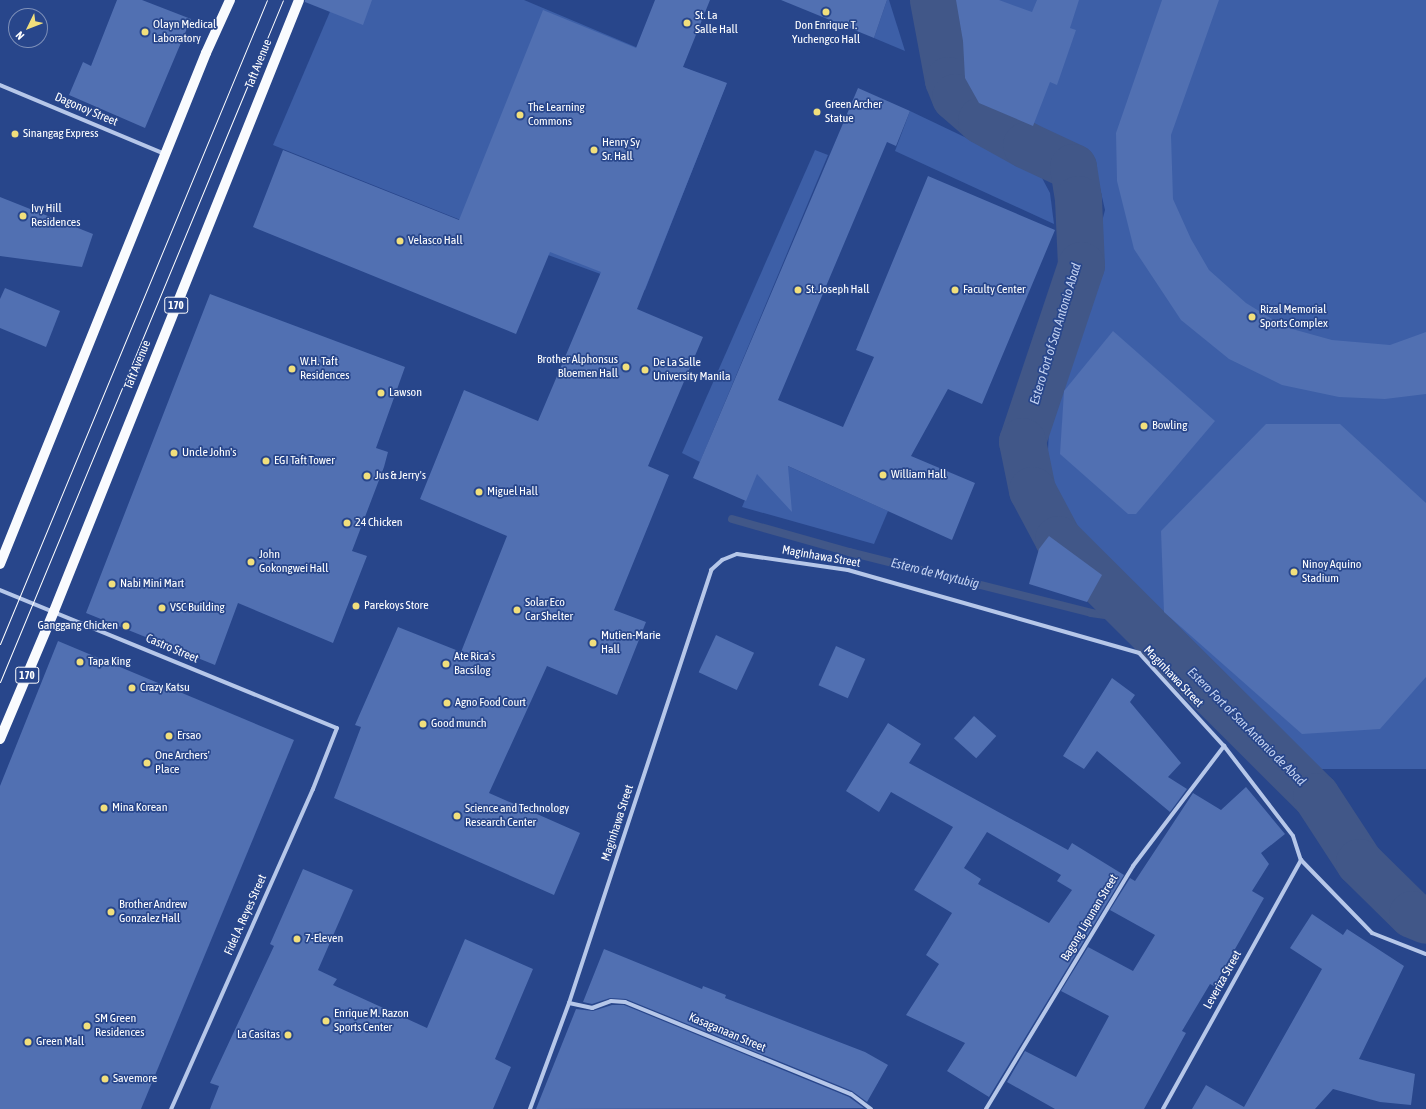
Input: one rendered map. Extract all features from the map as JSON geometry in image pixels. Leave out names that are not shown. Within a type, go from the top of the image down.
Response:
[{"type":"main road","points":[[0,564],[165,154],[230,0]]},
{"type":"main road","name":"Taft Avenue","points":[[0,739],[54,611],[299,0]]},
{"type":"street","name":"Dagonoy Street","points":[[0,85],[165,154]]},
{"type":"street","name":"Maginhawa Street","points":[[530,1109],[569,1003],[711,570],[722,560],[737,554],[848,570],[966,605],[1139,653],[1224,746],[1293,836],[1301,860],[1372,933],[1426,954]]},
{"type":"street","name":"Castro Street","points":[[0,590],[337,728]]},
{"type":"street","name":"Fidel A. Reyes Street","points":[[171,1109],[313,789],[337,728]]},
{"type":"street","name":"Bagong Lipunan Street","points":[[986,1109],[1133,866],[1224,746]]},
{"type":"street","name":"Leveriza Street","points":[[1163,1109],[1301,860]]},
{"type":"street","name":"Kasaganaan Street","points":[[569,1003],[592,1008],[611,1001],[625,1002],[844,1091],[872,1109]]},
{"type":"shaded area","points":[[335,0],[524,0],[726,85],[645,290],[548,255],[273,145]]},
{"type":"shaded area","points":[[887,0],[889,0],[905,51],[874,38]]},
{"type":"shaded area","name":"Rizal Memorial Sports Complex","points":[[951,0],[1426,0],[1426,769],[1313,769],[1077,533],[1047,477],[1049,425],[1105,210],[1097,175],[1079,156],[1045,141],[964,100]]},
{"type":"shaded area","points":[[910,111],[1023,165],[1042,178],[1050,193],[1054,224],[895,151]]},
{"type":"shaded area","points":[[815,150],[828,155],[700,462],[682,453]]},
{"type":"shaded area","points":[[770,458],[888,511],[874,544],[742,507],[760,465]]},
{"type":"building","points":[[117,0],[142,0],[191,19],[145,128],[69,95],[83,62],[91,66]]},
{"type":"building","points":[[305,0],[372,0],[363,25],[305,2]]},
{"type":"building","points":[[655,0],[710,0],[683,67],[727,83],[637,309],[703,337],[648,466],[669,475],[614,610],[646,622],[617,695],[547,666],[489,793],[580,833],[554,895],[334,798],[361,727],[355,725],[398,627],[461,652],[507,536],[420,499],[464,390],[538,421],[601,272],[550,252],[516,334],[253,227],[283,150],[459,220],[543,10],[636,48]]},
{"type":"building","points":[[781,0],[887,0],[874,38]]},
{"type":"building","points":[[956,0],[999,0],[1032,12],[1037,0],[1079,0],[1070,28],[1076,30],[1057,85],[1050,82],[1033,126],[979,103],[965,78],[963,41]]},
{"type":"building","points":[[1162,0],[1219,0],[1171,135],[1173,199],[1191,239],[1209,270],[1246,303],[1285,327],[1332,340],[1390,345],[1426,332],[1426,394],[1385,399],[1339,397],[1282,385],[1229,359],[1181,320],[1134,249],[1117,181],[1116,133]]},
{"type":"building","points":[[858,88],[910,111],[896,146],[887,142],[778,400],[843,427],[874,357],[856,350],[928,176],[1055,230],[982,404],[948,389],[911,456],[975,483],[952,540],[788,466],[792,512],[757,474],[746,501],[693,478]]},
{"type":"building","name":"Ivy Hill Residences","points":[[0,197],[93,234],[82,267],[0,256]]},
{"type":"building","points":[[5,288],[60,311],[46,347],[0,328],[0,299]]},
{"type":"building","points":[[210,294],[405,367],[376,448],[388,452],[384,467],[352,551],[367,556],[333,643],[238,603],[215,665],[86,613]]},
{"type":"building","points":[[1113,331],[1215,421],[1136,514],[1128,514],[1060,454],[1064,391]]},
{"type":"building","name":"Ninoy Aquino Stadium","points":[[1266,424],[1340,424],[1426,503],[1426,677],[1380,729],[1302,734],[1164,612],[1161,531]]},
{"type":"building","points":[[1049,536],[1102,575],[1087,602],[1029,584],[1039,549]]},
{"type":"building","points":[[716,635],[754,653],[737,690],[699,672]]},
{"type":"building","points":[[58,641],[294,740],[141,1109],[0,1109],[0,786]]},
{"type":"building","points":[[836,646],[865,659],[848,698],[819,685]]},
{"type":"building","points":[[1112,678],[1135,695],[1130,702],[1181,763],[1168,777],[1187,789],[1170,812],[1097,751],[1084,769],[1063,756]]},
{"type":"building","points":[[974,716],[996,736],[976,758],[954,738]]},
{"type":"building","points":[[888,723],[921,744],[909,763],[1068,850],[1072,843],[1124,875],[989,1097],[947,1071],[965,1043],[906,1015],[939,964],[926,955],[952,913],[914,890],[953,827],[891,792],[879,812],[846,791]],"holes":[[[987,832],[1061,875],[1057,881],[1072,890],[1049,923],[978,884],[981,879],[964,868]]]},
{"type":"building","points":[[1246,787],[1285,834],[1261,853],[1269,864],[1252,891],[1264,898],[1214,986],[1210,984],[1182,1031],[1186,1033],[1144,1109],[1055,1109],[1007,1082],[1025,1051],[1076,1077],[1109,1016],[1061,991],[1088,947],[1133,971],[1155,935],[1110,910],[1130,878],[1135,881],[1193,793],[1221,810]]},
{"type":"building","name":"Enrique M. Razon Sports Center","points":[[303,869],[353,890],[318,970],[337,979],[333,985],[427,1028],[465,939],[533,969],[495,1059],[511,1067],[493,1109],[210,1109],[219,1086],[210,1083],[274,946],[270,944]]},
{"type":"building","points":[[1312,914],[1343,935],[1347,929],[1404,966],[1359,1059],[1415,1074],[1411,1105],[1380,1102],[1333,1089],[1315,1109],[1192,1109],[1206,1085],[1244,1107],[1322,969],[1290,948]]},
{"type":"building","points":[[604,949],[702,989],[703,986],[726,995],[725,998],[865,1052],[888,1065],[867,1102],[852,1091],[626,999],[610,998],[592,1004],[583,1002]]},
{"type":"building","points":[[612,1005],[624,1005],[849,1097],[864,1108],[536,1109],[576,1009],[593,1011]]},
{"type":"waterway","name":"Estero Fort of San Antonio Abad","points":[[933,0],[948,80],[955,97],[981,120],[1026,145],[1073,167],[1078,199],[1081,265],[1022,441],[1032,490],[1058,539],[1316,796],[1359,862],[1412,914],[1426,920]]},
{"type":"waterway","name":"Estero de Maytubig","points":[[732,519],[849,552],[1091,613],[1139,620]]},
{"type":"tram line","points":[[0,644],[267,0]]},
{"type":"tram line","points":[[0,682],[283,0]]},
{"type":"place","name":"Don Enrique T. Yuchengco Hall","points":[[826,12]]},
{"type":"place","name":"St. La Salle Hall","points":[[687,23]]},
{"type":"place","name":"Olayn Medical Laboratory","points":[[145,32]]},
{"type":"place","name":"Green Archer Statue","points":[[817,112]]},
{"type":"place","name":"The Learning Commons","points":[[520,115]]},
{"type":"place","name":"Sinangag Express","points":[[15,134]]},
{"type":"place","name":"Henry Sy Sr. Hall","points":[[594,150]]},
{"type":"place","name":"Ivy Hill Residences","points":[[23,216]]},
{"type":"place","name":"Velasco Hall","points":[[400,241]]},
{"type":"place","name":"St. Joseph Hall","points":[[798,290]]},
{"type":"place","name":"Faculty Center","points":[[955,290]]},
{"type":"place","name":"Rizal Memorial Sports Complex","points":[[1252,317]]},
{"type":"place","name":"Brother Alphonsus Bloemen Hall","points":[[626,367]]},
{"type":"place","name":"W.H. Taft Residences","points":[[292,369]]},
{"type":"place","name":"De La Salle University Manila","points":[[645,370]]},
{"type":"place","name":"Lawson","points":[[381,393]]},
{"type":"place","name":"Bowling","points":[[1144,426]]},
{"type":"place","name":"Uncle John's","points":[[174,453]]},
{"type":"place","name":"EGI Taft Tower","points":[[266,461]]},
{"type":"place","name":"William Hall","points":[[883,475]]},
{"type":"place","name":"Jus & Jerry's","points":[[367,476]]},
{"type":"place","name":"Miguel Hall","points":[[479,492]]},
{"type":"place","name":"24 Chicken","points":[[347,523]]},
{"type":"place","name":"John Gokongwei Hall","points":[[251,562]]},
{"type":"place","name":"Ninoy Aquino Stadium","points":[[1294,572]]},
{"type":"place","name":"Nabi Mini Mart","points":[[112,584]]},
{"type":"place","name":"Parekoys Store","points":[[356,606]]},
{"type":"place","name":"VSC Building","points":[[162,608]]},
{"type":"place","name":"Solar Eco Car Shelter","points":[[517,610]]},
{"type":"place","name":"Ganggang Chicken","points":[[126,626]]},
{"type":"place","name":"Mutien-Marie Hall","points":[[593,643]]},
{"type":"place","name":"Tapa King","points":[[80,662]]},
{"type":"place","name":"Ate Rica's Bacsilog","points":[[446,664]]},
{"type":"place","name":"Crazy Katsu","points":[[132,688]]},
{"type":"place","name":"Agno Food Court","points":[[447,703]]},
{"type":"place","name":"Good munch","points":[[423,724]]},
{"type":"place","name":"Ersao","points":[[169,736]]},
{"type":"place","name":"One Archers' Place","points":[[147,763]]},
{"type":"place","name":"Mina Korean","points":[[104,808]]},
{"type":"place","name":"Science and Technology Research Center","points":[[457,816]]},
{"type":"place","name":"Brother Andrew Gonzalez Hall","points":[[111,912]]},
{"type":"place","name":"7-Eleven","points":[[297,939]]},
{"type":"place","name":"Enrique M. Razon Sports Center","points":[[326,1021]]},
{"type":"place","name":"SM Green Residences","points":[[87,1026]]},
{"type":"place","name":"La Casitas","points":[[288,1035]]},
{"type":"place","name":"Green Mall","points":[[28,1042]]},
{"type":"place","name":"Savemore","points":[[105,1079]]},
{"type":"water label","name":"Estero Fort of San Antonio de Abad","points":[[1246,727]]}]
